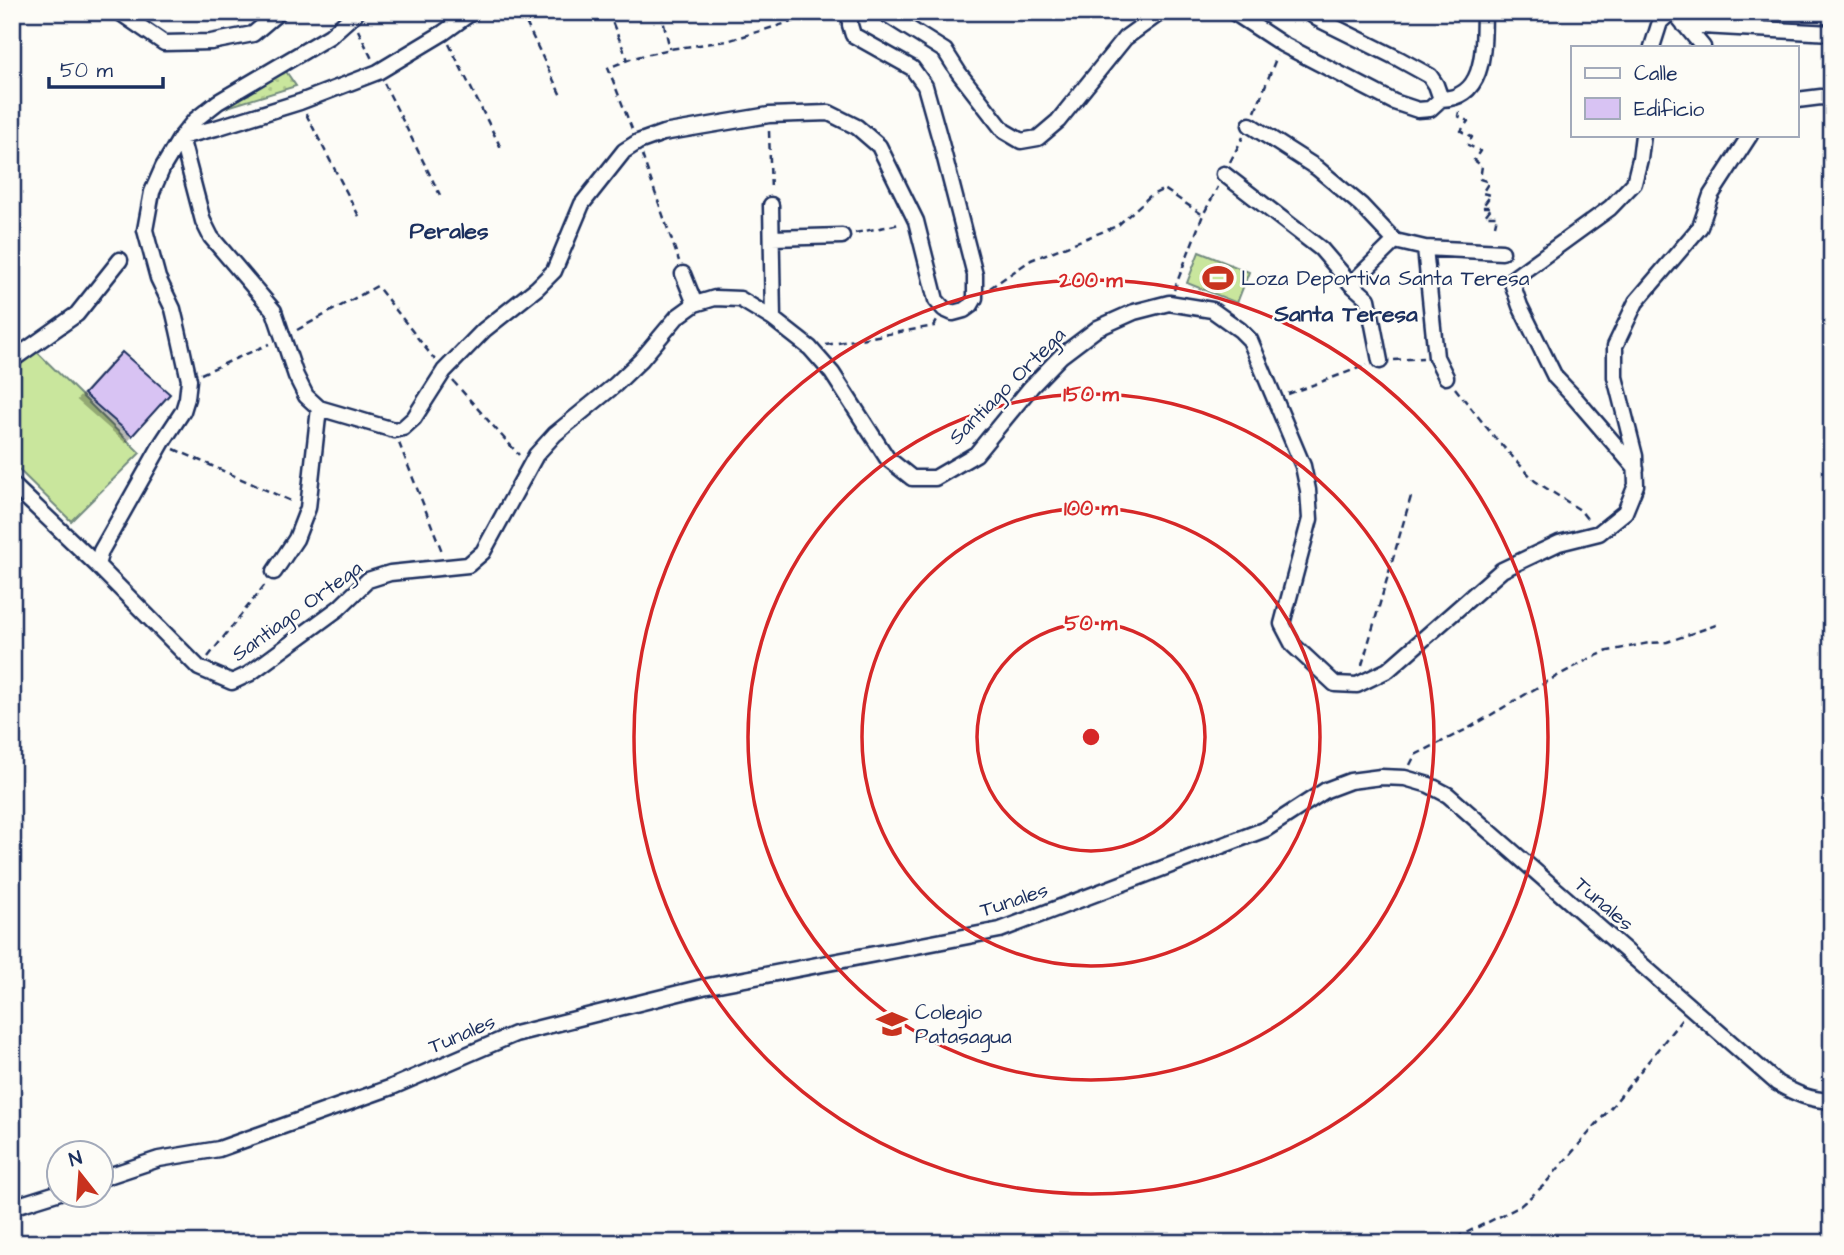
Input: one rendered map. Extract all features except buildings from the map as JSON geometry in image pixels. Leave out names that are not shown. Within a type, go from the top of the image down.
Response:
[{"type":"street","points":[[119,12],[164,43],[211,42],[253,34],[279,12]]},
{"type":"street","points":[[181,137],[300,102],[379,72],[472,12]]},
{"type":"street","points":[[181,137],[203,221],[211,237],[274,311],[296,376],[306,396],[319,408],[394,430],[403,428],[414,418],[444,371],[484,330],[554,271],[582,204],[624,151],[638,142],[663,133],[769,115],[829,113],[857,127],[879,146],[916,221],[936,300],[944,309],[953,313],[971,305],[975,298],[975,275],[925,86],[912,68],[853,35],[850,15],[853,12]]},
{"type":"street","points":[[883,12],[945,51],[1004,131],[1021,141],[1038,138],[1058,121],[1125,38],[1161,12]]},
{"type":"street","points":[[1233,12],[1282,44],[1394,103],[1418,110],[1430,109],[1441,99],[1461,95],[1477,78],[1483,52],[1484,12]]},
{"type":"street","points":[[1308,12],[1430,76],[1441,99]]},
{"type":"street","points":[[1652,46],[1660,22],[1672,12],[1702,46]]},
{"type":"street","points":[[97,565],[101,551],[183,411],[187,398],[189,380],[173,309],[158,278],[145,230],[152,192],[163,167],[195,120],[218,102],[330,36],[355,15]]},
{"type":"street","points":[[1684,25],[1832,33]]},
{"type":"street","points":[[1798,100],[1821,97],[1832,99]]},
{"type":"street","points":[[1250,125],[1317,168],[1362,205],[1395,241],[1424,248],[1502,252]]},
{"type":"street","points":[[1636,469],[1555,377],[1520,306],[1511,280],[1610,208],[1633,183],[1643,136]]},
{"type":"street","points":[[1357,685],[1388,670],[1502,570],[1559,543],[1599,533],[1625,512],[1636,485],[1636,469],[1615,377],[1615,345],[1636,302],[1700,227],[1711,195],[1749,136]]},
{"type":"street","points":[[1224,174],[1321,249],[1351,284],[1368,299],[1380,361]]},
{"type":"street","points":[[771,205],[773,319]]},
{"type":"street","points":[[772,238],[842,236]]},
{"type":"street","points":[[1351,284],[1395,241]]},
{"type":"street","points":[[1424,248],[1436,357],[1446,377]]},
{"type":"street","points":[[12,359],[78,314],[120,260]]},
{"type":"street","points":[[683,274],[695,304]]},
{"type":"street","name":"Santiago Ortega","points":[[12,484],[199,667],[232,682],[249,674],[339,608],[368,580],[390,573],[468,565],[483,552],[536,456],[555,434],[624,377],[677,317],[695,304],[715,298],[740,299],[773,319],[810,348],[832,373],[887,458],[912,478],[935,478],[976,454],[1031,387],[1061,356],[1098,328],[1133,312],[1169,303],[1212,310],[1241,330],[1250,340],[1303,466],[1308,490],[1310,519],[1282,624],[1293,645],[1335,684],[1357,685]]},
{"type":"street","points":[[274,572],[296,540],[308,508],[319,408]]},
{"type":"street","name":"Tunales","points":[[116,1173],[159,1159],[219,1149],[392,1087],[515,1034],[703,987],[1000,930],[1266,829],[1326,790],[1350,780],[1381,777],[1405,778],[1429,785],[1448,795],[1777,1083],[1797,1094],[1832,1101]]},
{"type":"street","points":[[12,1207],[46,1196]]},
{"type":"path","points":[[521,12],[562,98]]},
{"type":"path","points":[[608,12],[628,60]]},
{"type":"path","points":[[661,12],[670,49]]},
{"type":"path","points":[[683,274],[638,142],[608,68],[670,49],[727,41],[824,12]]},
{"type":"path","points":[[355,15],[379,72],[440,195]]},
{"type":"path","points":[[443,33],[502,150]]},
{"type":"path","points":[[1461,95],[1458,116],[1468,121],[1461,131],[1472,137],[1468,145],[1480,151],[1474,160],[1482,166],[1480,179],[1489,182],[1482,193],[1491,195],[1482,206],[1492,207],[1485,216],[1497,216],[1495,225]]},
{"type":"path","points":[[300,102],[361,220]]},
{"type":"path","points":[[769,115],[771,205]]},
{"type":"path","points":[[975,298],[1031,260],[1117,226],[1150,196],[1164,189],[1203,215]]},
{"type":"path","points":[[842,236],[916,221]]},
{"type":"path","points":[[189,380],[284,337],[377,286]]},
{"type":"path","points":[[810,348],[934,326],[944,309]]},
{"type":"path","points":[[1274,399],[1380,361],[1436,357]]},
{"type":"path","points":[[1446,377],[1496,439],[1535,481],[1580,510],[1599,533]]},
{"type":"path","points":[[394,430],[448,567]]},
{"type":"path","points":[[162,443],[308,508]]},
{"type":"path","points":[[1357,685],[1412,493]]},
{"type":"path","points":[[199,667],[274,572]]},
{"type":"path","points":[[1405,778],[1415,755],[1469,728],[1589,660],[1608,651],[1667,642],[1719,624]]},
{"type":"path","points":[[1445,1243],[1519,1207],[1543,1186],[1691,1009]]},
{"type":"green space","points":[[285,70],[296,86],[224,108]]},
{"type":"green space","name":"Loza Deportiva Santa Teresa","points":[[1199,252],[1249,272],[1237,303],[1187,283]]},
{"type":"green space","points":[[31,346],[140,453],[71,521],[12,463],[12,365]]},
{"type":"place","name":"Loza Deportiva Santa Teresa","points":[[1218,278]]},
{"type":"place","name":"Colegio Patasagua","points":[[892,1024]]},
{"type":"district","name":"Perales","points":[[449,231]]},
{"type":"district","name":"Santa Teresa","points":[[1346,314]]}]
